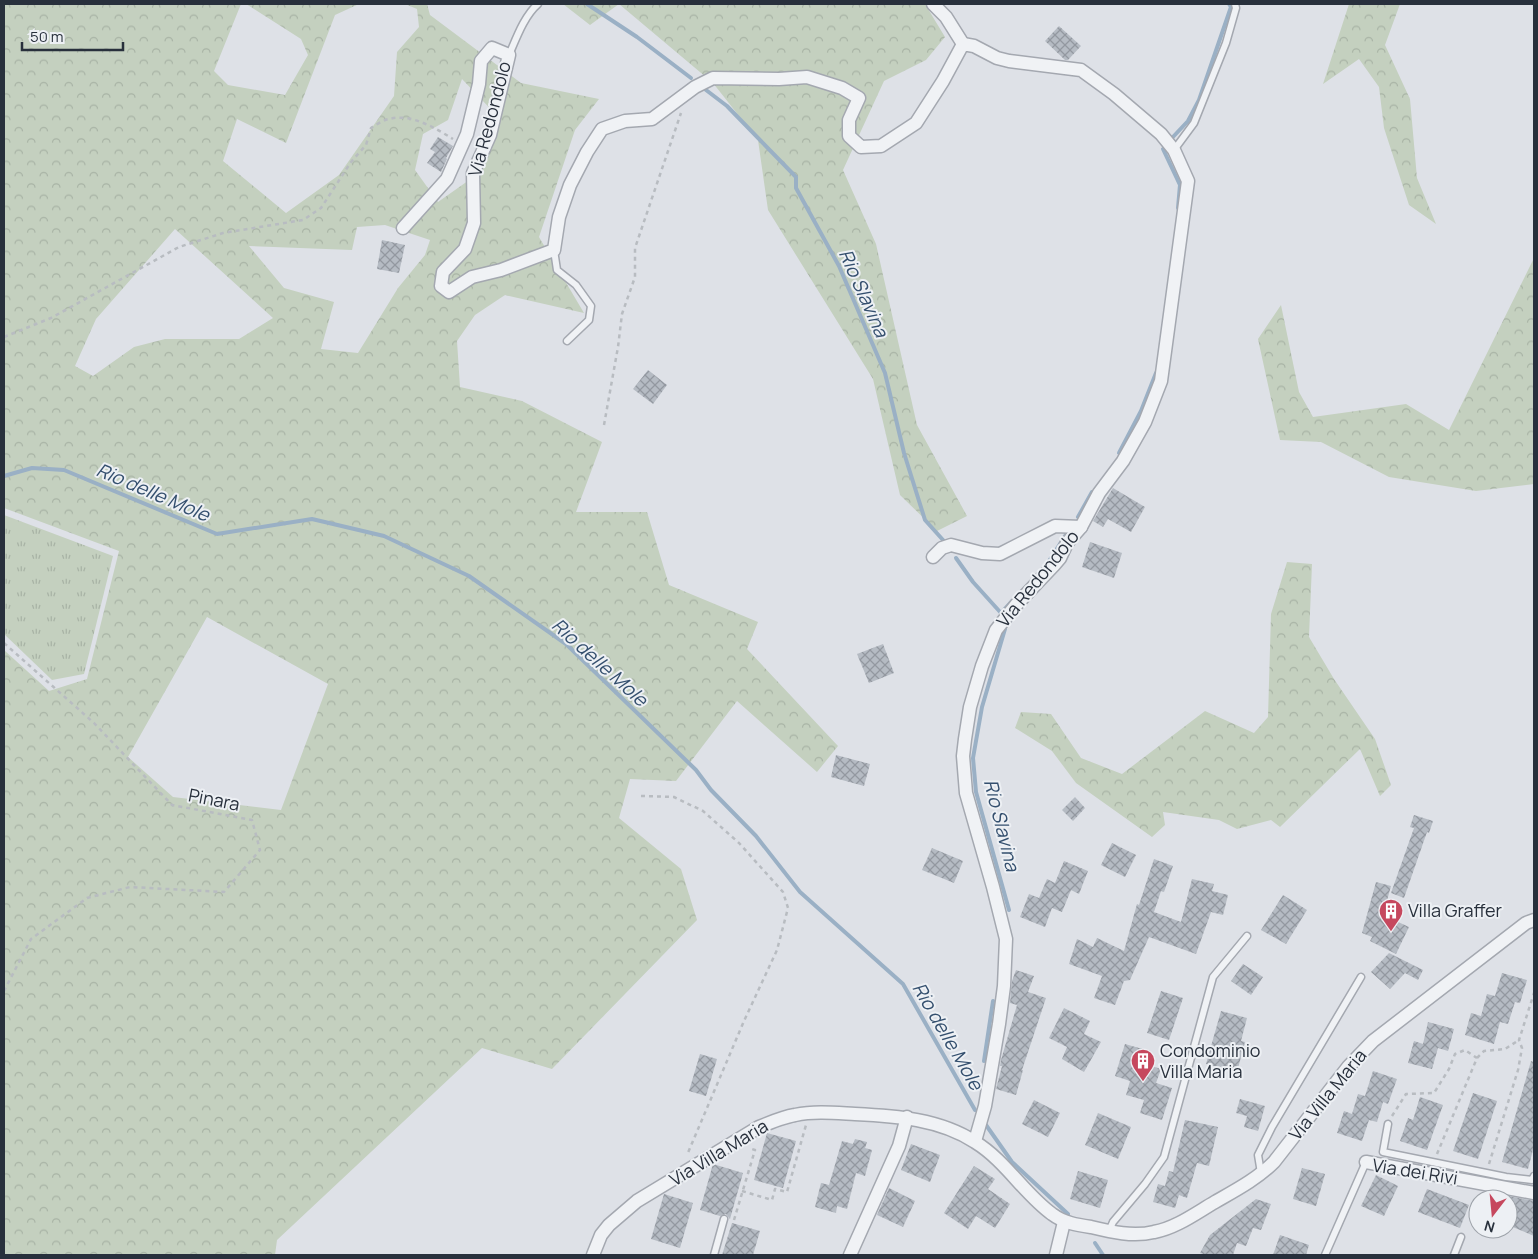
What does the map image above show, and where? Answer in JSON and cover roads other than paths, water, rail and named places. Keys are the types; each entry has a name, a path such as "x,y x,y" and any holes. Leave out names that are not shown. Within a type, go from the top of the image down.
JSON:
{"street":[{"path":"554,250 559,216 570,185 587,152 602,129 625,121 652,119 713,78 779,79 807,77 842,88 859,98 849,120 849,136 861,147 881,146 916,123 943,81 963,44 946,17 933,4"},
{"name":"Via Redondolo","path":"963,44 974,46 997,58 1009,61 1081,70 1114,94 1161,134 1174,150 1188,181 1161,381 1145,422 1123,461 1099,493 1081,527 1067,542 1060,558 1016,605 996,630 970,707 963,762 966,793 998,903 1006,939 1004,986 999,1024 985,1106 975,1141"},
{"name":"Via Redondolo","path":"403,228 447,179 467,134 479,84 481,61 492,48 509,55 490,135 473,172 474,224 465,248 443,272 441,286 448,292 472,277 501,270 554,250"},
{"path":"933,557 942,548 950,545 982,553 1000,554 1055,526 1081,527"},
{"name":"Via Villa Maria","path":"593,1255 601,1235 637,1201 678,1178 708,1157 759,1127 775,1120 819,1112 907,1117 950,1128 975,1141 999,1160 1041,1205 1064,1222 1109,1231 1139,1234 1156,1232 1186,1220 1261,1175 1274,1162 1348,1067 1373,1041 1526,923 1534,920"},
{"path":"850,1255 899,1146 907,1117"},
{"name":"Via dei Rivi","path":"1366,1162 1534,1193"},
{"path":"1056,1255 1064,1222"}],"lane":[{"path":"509,55 520,31 538,4"},
{"path":"1174,150 1194,123 1226,43 1236,8 1235,4"},
{"path":"554,250 556,270 576,285 591,306 589,320 567,341"},
{"path":"1109,1231 1164,1157 1213,977 1247,936"},
{"path":"1261,1175 1258,1155 1272,1127 1361,977"},
{"path":"1388,1124 1383,1152 1486,1173 1532,1180 1534,1176"},
{"name":"Via dei Rivi","path":"1325,1255 1366,1162"},
{"path":"714,1255 724,1219"},
{"path":"1454,1255 1461,1237"}],"waterway":[{"name":"Rio Slavina","path":"587,4 637,37 691,78"},
{"path":"1172,138 1188,121 1199,100 1231,7 1229,4"},
{"name":"Rio Slavina","path":"706,90 727,106 796,177 796,188 839,266 885,373 904,453 925,520 943,540"},
{"path":"1163,149 1180,185 1178,208"},
{"path":"1119,453 1141,411 1156,373"},
{"name":"Rio delle Mole","path":"4,476 32,468 64,470 217,534 312,519 384,536 469,576 566,644 696,770 711,790 756,836 800,892 903,984 975,1110"},
{"path":"1078,517 1092,492"},
{"path":"1049,561 1069,531"},
{"name":"Rio Slavina","path":"956,558 973,582 1001,613 1012,601"},
{"name":"Rio Slavina","path":"1005,629 982,707 973,758 976,792 1009,910"},
{"name":"Rio Slavina","path":"984,1061 993,1001"},
{"name":"Rio delle Mole","path":"986,1125 1012,1162 1068,1214"},
{"name":"Rio delle Mole","path":"1095,1243 1103,1255"}],"place":[{"name":"Villa Graffer","path":"1391,932"},
{"name":"Condominio Villa Maria","path":"1143,1082"}]}
